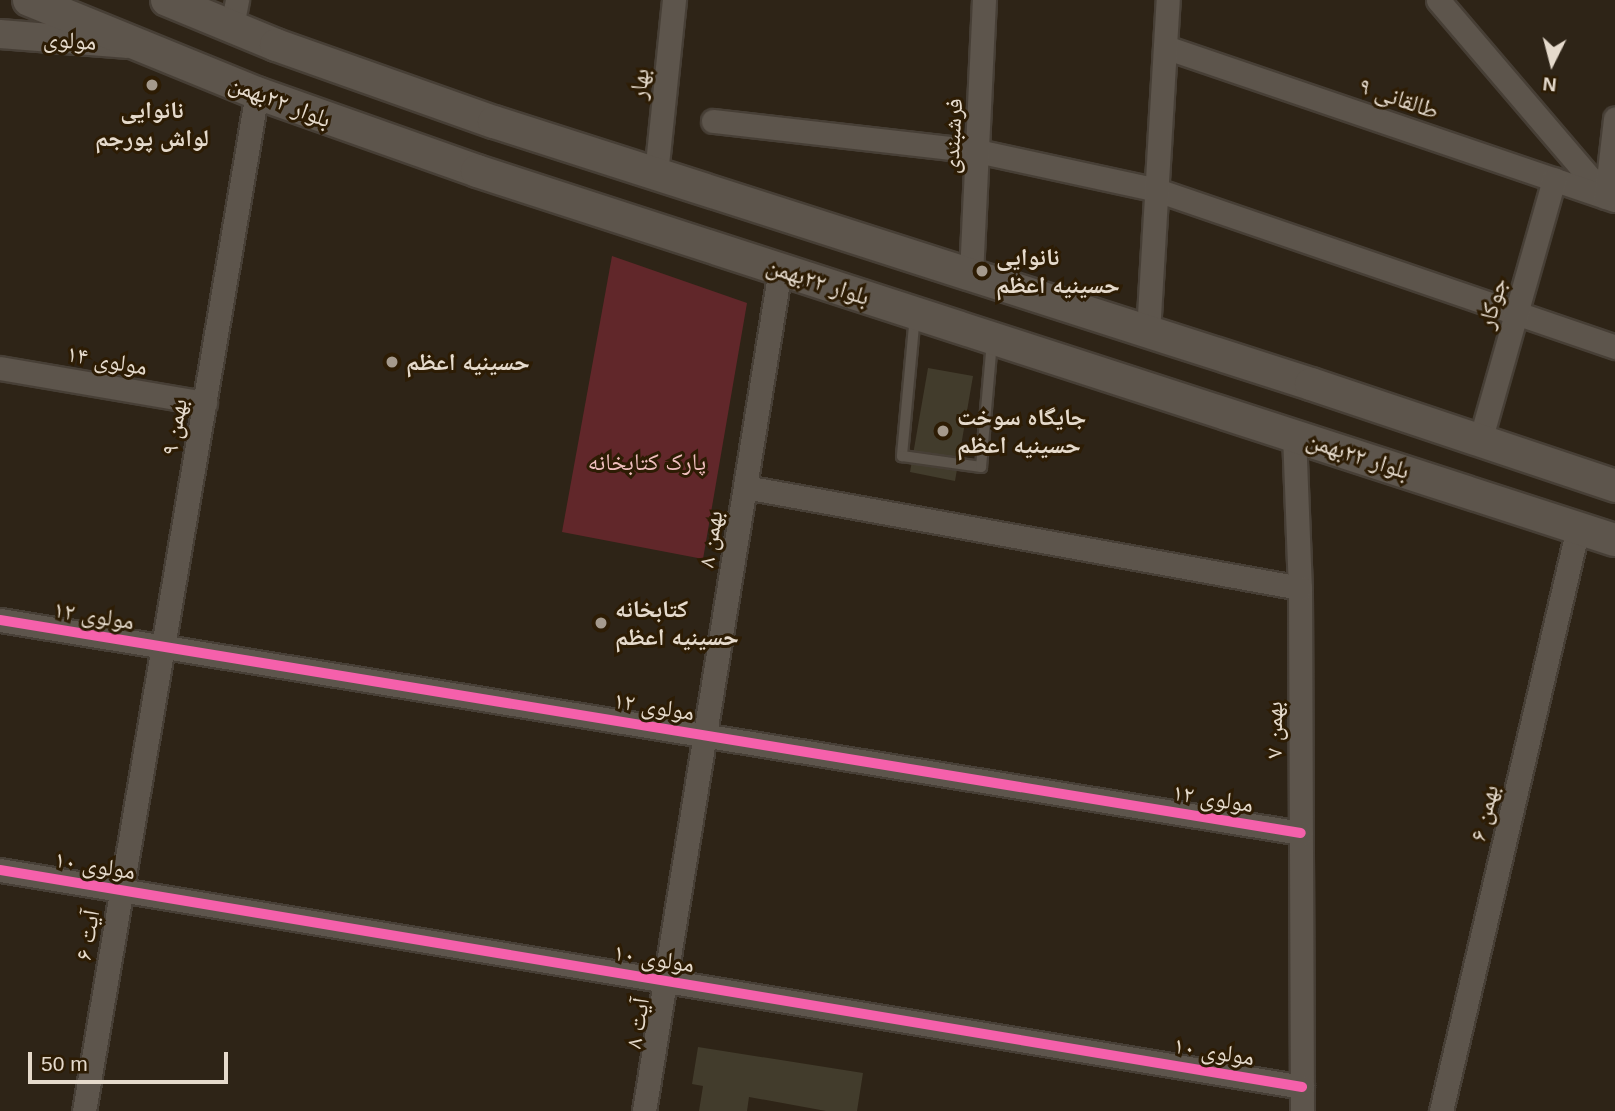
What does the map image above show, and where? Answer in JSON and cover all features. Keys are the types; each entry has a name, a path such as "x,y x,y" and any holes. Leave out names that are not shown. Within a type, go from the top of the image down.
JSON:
{"main road":[{"name":"بلوار ۲۲بهمن","path":"29,0 257,93 513,183 1615,540"},
{"name":"بلوار ۲۲بهمن","path":"167,0 234,13 335,66 520,131 1311,384 1615,486"},
{"path":"513,183 520,131"},
{"path":"1294,434 1311,384"}],"street":[{"name":"بهار","path":"656,174 674,0"},
{"name":"فرشبندی","path":"971,275 984,0"},
{"path":"1148,332 1168,0"},
{"path":"1438,0 1610,198"},
{"name":"مولوی","path":"0,34 141,46"},
{"name":"طالقانی ۹","path":"1166,47 1610,198"},
{"name":"بهمن ۹","path":"142,769 257,93"},
{"path":"1610,198 1615,119"},
{"path":"713,121 977,151 1157,190 1615,347"},
{"name":"جوکار","path":"1480,441 1554,179"},
{"name":"بهمن ۸","path":"685,858 780,269"},
{"name":"مولوی ۱۴","path":"0,368 205,403"},
{"name":"بهمن ۷","path":"1294,434 1300,588 1302,1111"},
{"path":"745,488 1300,588"},
{"name":"بهمن ۶","path":"1441,1111 1578,528"},
{"name":"مولوی ۱۲","path":"0,620 1301,833"},
{"name":"آیت ۶","path":"83,1111 142,769"},
{"name":"آیت ۸","path":"644,1111 685,858"},
{"name":"مولوی ۱۰","path":"0,870 1302,1087"}],"lane":[{"path":"915,312 902,456 981,467 992,337"}],"green space":[{"name":"پارک کتابخانه","path":"612,256 747,303 703,559 562,532"}],"building":[{"path":"928,368 973,376 955,481 910,472"},
{"path":"698,1047 863,1073 857,1111 826,1111 749,1097 747,1111 699,1111 703,1086 692,1084"}],"cycle path":[{"path":"0,620 1301,833"},
{"path":"0,870 1302,1087"}],"place":[{"name":"نانوایی لواش پورجم","path":"152,85"},
{"name":"نانوایی حسینیه اعظم","path":"982,271"},
{"name":"حسینیه اعظم","path":"392,362"},
{"name":"جایگاه سوخت حسینیه اعظم","path":"943,431"},
{"name":"کتابخانه حسینیه اعظم","path":"601,623"}]}
